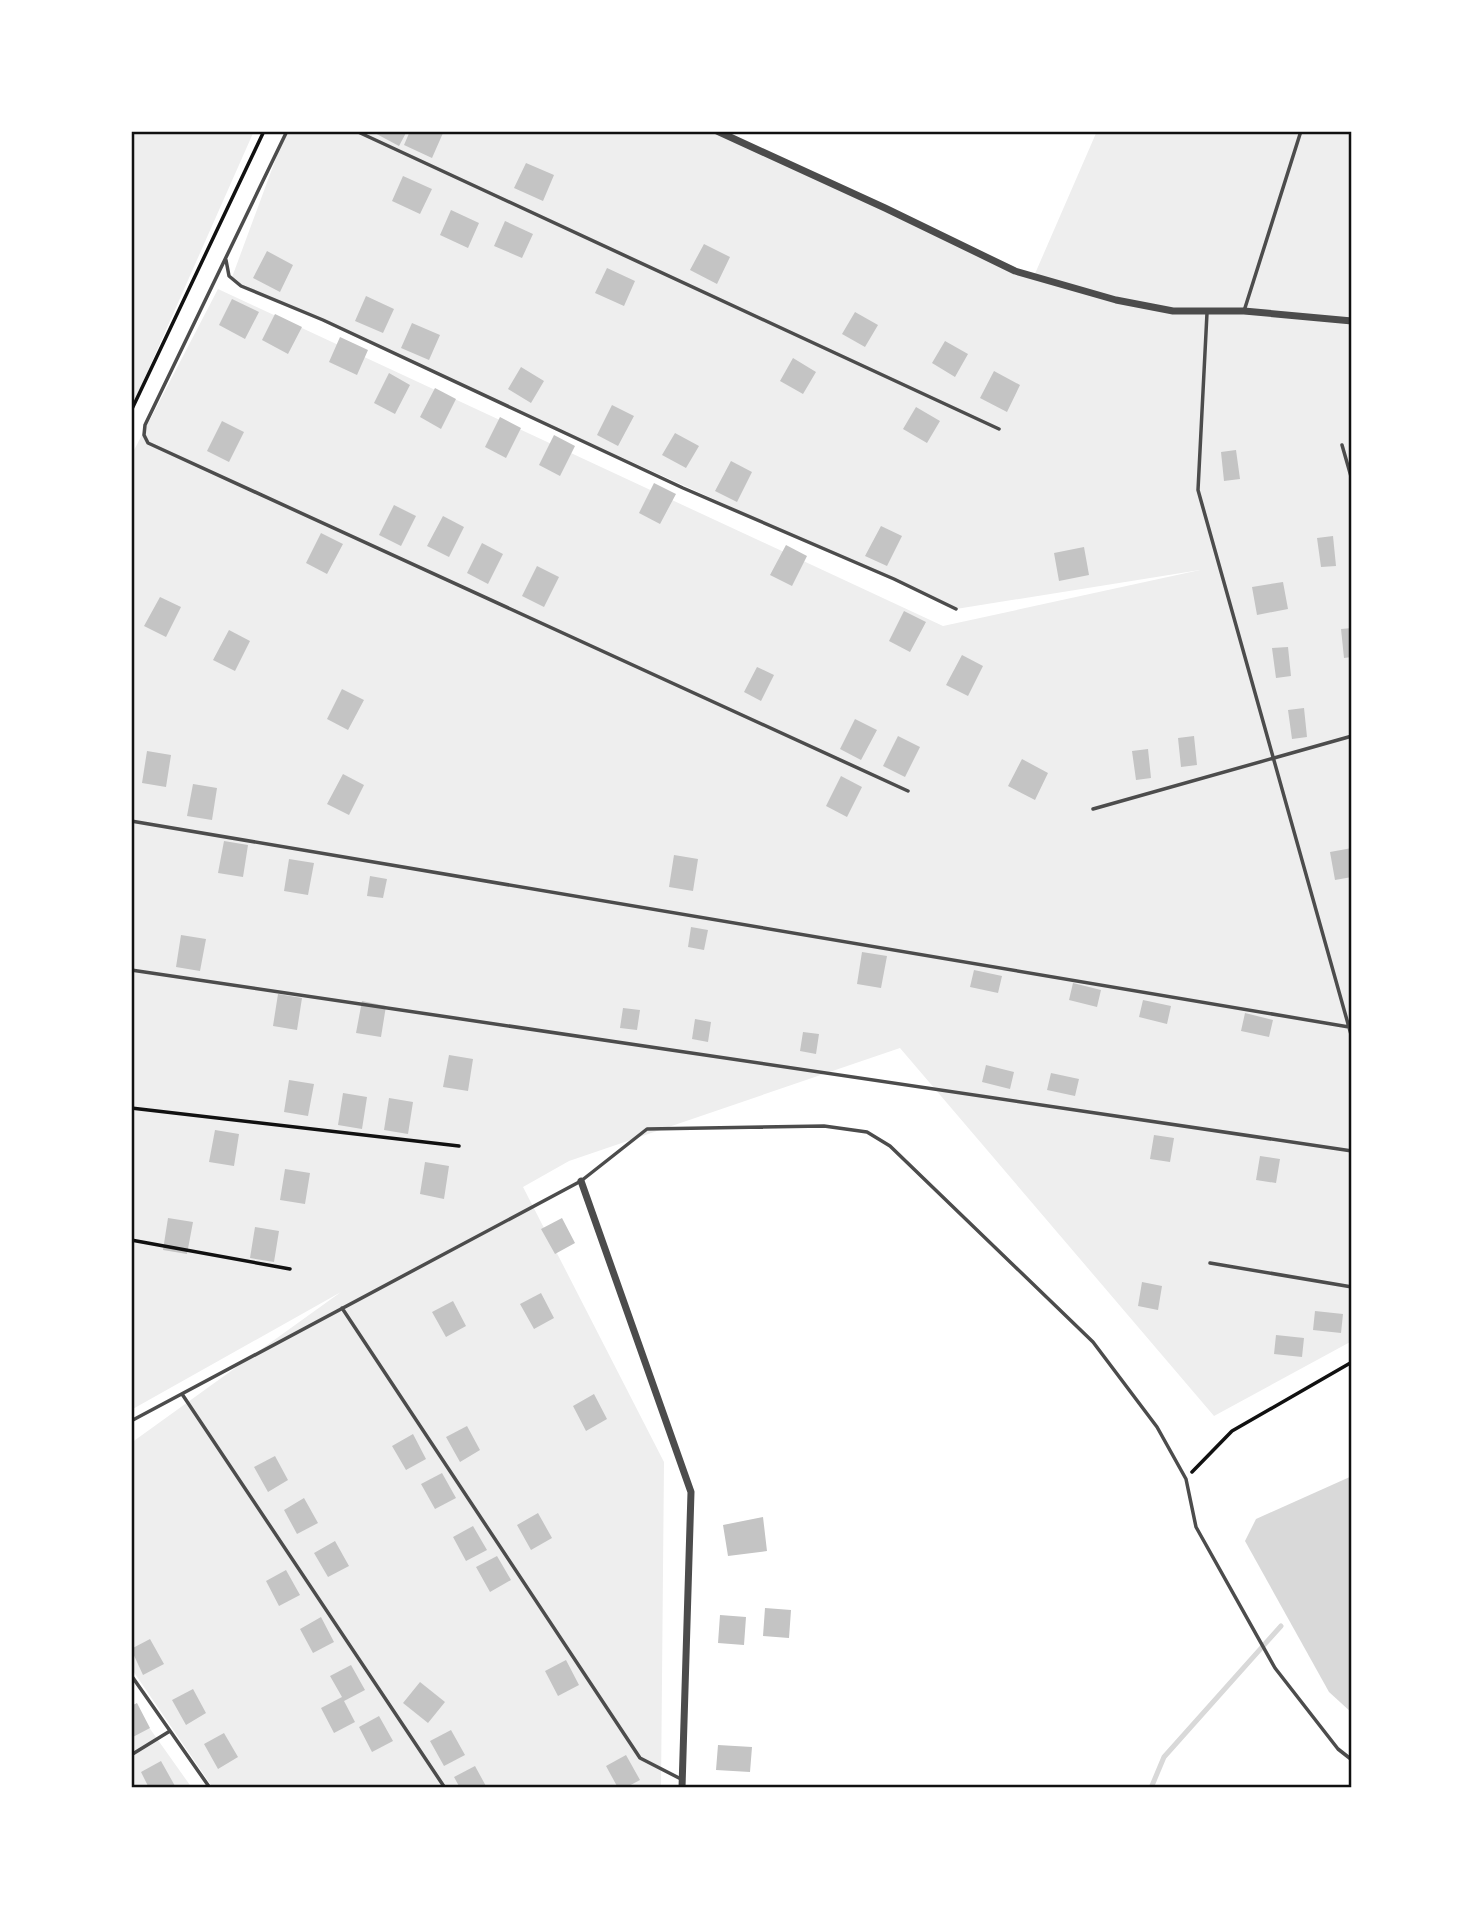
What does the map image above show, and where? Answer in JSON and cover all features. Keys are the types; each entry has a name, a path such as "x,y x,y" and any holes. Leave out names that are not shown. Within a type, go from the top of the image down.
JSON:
{"street":[{"path":"717,131 886,208 1015,271 1116,300 1173,311 1244,311 1352,321"},
{"path":"581,1181 691,1492 682,1784"}],"lane":[{"path":"286,131 145,425 144,435 149,444 908,791"},
{"path":"356,131 999,429"},
{"path":"1244,311 1301,131"},
{"path":"228,254 227,272 234,283 323,320 683,488 894,579 956,609"},
{"path":"1207,310 1198,491 1352,1038"},
{"path":"1342,445 1352,480"},
{"path":"1093,809 1352,736"},
{"path":"131,821 1349,1027"},
{"path":"131,970 1352,1151"},
{"path":"131,1421 581,1181 647,1129 824,1126 867,1132 890,1146 1093,1342 1157,1427 1186,1479 1196,1527 1275,1668 1338,1749 1352,1760"},
{"path":"1210,1263 1352,1287"},
{"path":"342,1308 640,1758 682,1784"},
{"path":"182,1394 445,1788"},
{"path":"131,1675 210,1788"},
{"path":"131,1755 170,1731"}],"path":[{"path":"131,411 264,131"},
{"path":"131,1108 459,1146"},
{"path":"131,1240 290,1269"},
{"path":"1186,1479 1233,1431 1352,1362"}],"shaded area":[{"path":"131,131 254,131 131,409"},
{"path":"286,131 720,131 1034,276 1097,131 1352,131 1352,1341 1214,1416 900,1048 569,1161 523,1187 664,1462 661,1788 213,1788 131,1668 131,1443 341,1292 131,1410 131,456 218,289 943,626 1200,570 956,609 231,280"},
{"path":"1352,1476 1352,1713 1329,1692 1245,1541 1256,1519"},
{"path":"131,1702 192,1788 131,1788"}],"building":[{"path":"371,131 407,131 399,146"},
{"path":"410,131 443,133 432,158 404,145"},
{"path":"526,163 554,175 543,201 514,188"},
{"path":"403,176 432,189 420,214 392,201"},
{"path":"451,210 479,223 468,248 440,235"},
{"path":"505,221 533,234 522,258 494,246"},
{"path":"704,244 730,257 717,284 690,270"},
{"path":"267,251 293,265 280,292 253,278"},
{"path":"607,268 635,281 624,306 595,293"},
{"path":"366,296 394,309 383,333 355,321"},
{"path":"232,299 259,312 245,339 219,325"},
{"path":"855,312 878,325 865,347 842,334"},
{"path":"275,314 302,327 288,354 262,340"},
{"path":"412,323 440,335 429,360 401,348"},
{"path":"340,337 368,350 357,375 329,362"},
{"path":"945,341 968,354 955,377 932,363"},
{"path":"793,358 816,372 803,394 780,381"},
{"path":"521,367 544,381 531,403 508,389"},
{"path":"994,371 1020,385 1007,412 980,398"},
{"path":"389,373 410,385 395,414 374,403"},
{"path":"435,388 456,399 441,429 420,417"},
{"path":"612,405 634,416 618,446 597,435"},
{"path":"916,407 940,421 927,443 903,429"},
{"path":"500,417 521,428 506,458 485,447"},
{"path":"222,421 244,432 229,462 207,451"},
{"path":"675,433 699,446 686,468 662,455"},
{"path":"554,435 575,446 560,476 539,465"},
{"path":"1236,450 1240,479 1224,481 1221,452"},
{"path":"731,461 752,472 737,502 715,491"},
{"path":"654,483 676,494 660,524 639,513"},
{"path":"394,505 416,516 401,546 379,535"},
{"path":"443,516 464,527 449,557 427,546"},
{"path":"881,526 902,536 887,566 865,556"},
{"path":"321,533 343,544 327,574 306,563"},
{"path":"1333,536 1336,566 1321,567 1317,538"},
{"path":"482,543 503,554 488,584 467,573"},
{"path":"786,545 807,556 792,586 770,575"},
{"path":"1084,547 1089,575 1059,581 1054,553"},
{"path":"537,566 559,577 544,607 522,596"},
{"path":"1283,582 1288,609 1257,615 1252,587"},
{"path":"160,597 181,607 166,637 144,626"},
{"path":"904,611 926,622 910,652 889,641"},
{"path":"1352,628 1352,657 1344,658 1341,629"},
{"path":"229,630 250,641 235,671 213,660"},
{"path":"1288,647 1291,676 1276,678 1272,648"},
{"path":"962,655 983,666 968,696 946,685"},
{"path":"757,667 774,675 761,701 744,692"},
{"path":"342,689 364,700 348,730 327,719"},
{"path":"1304,708 1307,737 1292,739 1288,710"},
{"path":"855,719 877,730 861,760 840,749"},
{"path":"898,736 920,747 905,777 883,766"},
{"path":"1194,736 1197,765 1181,767 1178,738"},
{"path":"1148,749 1151,778 1136,780 1132,751"},
{"path":"147,751 171,755 166,787 142,783"},
{"path":"1022,759 1048,773 1035,800 1008,786"},
{"path":"343,774 364,785 349,815 327,804"},
{"path":"841,776 862,787 847,817 826,806"},
{"path":"193,784 217,788 212,820 187,816"},
{"path":"224,841 248,845 243,877 218,873"},
{"path":"1352,848 1352,877 1335,880 1330,852"},
{"path":"674,855 698,859 693,891 669,887"},
{"path":"289,859 314,863 308,895 284,891"},
{"path":"370,876 387,879 383,898 367,896"},
{"path":"691,927 708,930 704,950 688,947"},
{"path":"181,935 206,939 200,971 176,967"},
{"path":"862,952 887,956 881,988 857,984"},
{"path":"974,970 1002,976 998,993 970,987"},
{"path":"1073,983 1101,990 1097,1007 1069,1000"},
{"path":"278,994 302,998 297,1030 273,1026"},
{"path":"1143,1000 1171,1006 1167,1024 1139,1017"},
{"path":"362,1001 386,1006 381,1037 356,1033"},
{"path":"623,1008 640,1010 637,1030 620,1028"},
{"path":"1245,1013 1273,1020 1269,1037 1241,1031"},
{"path":"695,1019 711,1022 708,1042 692,1039"},
{"path":"803,1032 819,1034 816,1054 800,1051"},
{"path":"449,1055 473,1059 468,1091 443,1087"},
{"path":"986,1065 1014,1072 1010,1089 982,1082"},
{"path":"1051,1073 1079,1079 1075,1096 1047,1090"},
{"path":"289,1080 314,1084 308,1116 284,1112"},
{"path":"343,1093 367,1097 362,1129 338,1125"},
{"path":"389,1098 413,1102 408,1134 384,1130"},
{"path":"215,1130 239,1134 234,1166 209,1162"},
{"path":"1154,1135 1174,1138 1170,1162 1150,1159"},
{"path":"1260,1156 1280,1159 1276,1183 1256,1180"},
{"path":"425,1162 449,1166 444,1199 420,1194"},
{"path":"285,1169 310,1173 305,1204 280,1200"},
{"path":"168,1218 193,1222 187,1254 163,1250"},
{"path":"562,1218 575,1243 555,1254 541,1229"},
{"path":"255,1227 279,1231 274,1262 250,1258"},
{"path":"1142,1282 1162,1286 1158,1310 1138,1306"},
{"path":"541,1293 554,1318 534,1329 520,1304"},
{"path":"453,1301 466,1326 446,1337 432,1312"},
{"path":"1315,1311 1343,1314 1341,1333 1313,1330"},
{"path":"1276,1335 1304,1338 1302,1357 1274,1354"},
{"path":"594,1394 607,1419 586,1431 573,1406"},
{"path":"467,1426 480,1450 460,1462 446,1437"},
{"path":"413,1434 426,1459 406,1470 392,1446"},
{"path":"275,1456 288,1480 268,1492 254,1467"},
{"path":"442,1473 456,1498 435,1509 421,1484"},
{"path":"304,1498 318,1523 297,1534 284,1510"},
{"path":"538,1513 552,1538 531,1550 517,1525"},
{"path":"763,1517 767,1551 728,1556 723,1525"},
{"path":"473,1526 487,1550 466,1561 453,1537"},
{"path":"335,1541 349,1566 328,1577 314,1553"},
{"path":"497,1556 511,1580 490,1592 476,1567"},
{"path":"286,1570 300,1595 279,1606 266,1581"},
{"path":"765,1608 791,1610 789,1638 763,1636"},
{"path":"720,1615 746,1617 744,1645 718,1643"},
{"path":"321,1617 334,1642 313,1653 300,1629"},
{"path":"150,1639 164,1664 143,1675 131,1649"},
{"path":"566,1660 579,1685 558,1696 545,1671"},
{"path":"351,1665 365,1690 344,1701 355,1722 334,1733 321,1708 342,1697 330,1676"},
{"path":"420,1682 445,1702 428,1723 403,1703"},
{"path":"193,1689 206,1713 186,1725 172,1700"},
{"path":"137,1703 150,1728 131,1738 131,1706"},
{"path":"379,1716 393,1741 372,1752 359,1727"},
{"path":"451,1730 465,1755 444,1766 430,1741"},
{"path":"224,1733 238,1757 218,1769 204,1744"},
{"path":"718,1745 752,1747 750,1772 716,1770"},
{"path":"626,1755 640,1780 625,1788 618,1788 606,1766"},
{"path":"161,1761 175,1786 149,1788 141,1772"},
{"path":"475,1766 487,1788 460,1788 454,1777"}],"waterway":[{"path":"1151,1788 1164,1757 1281,1626"}]}
